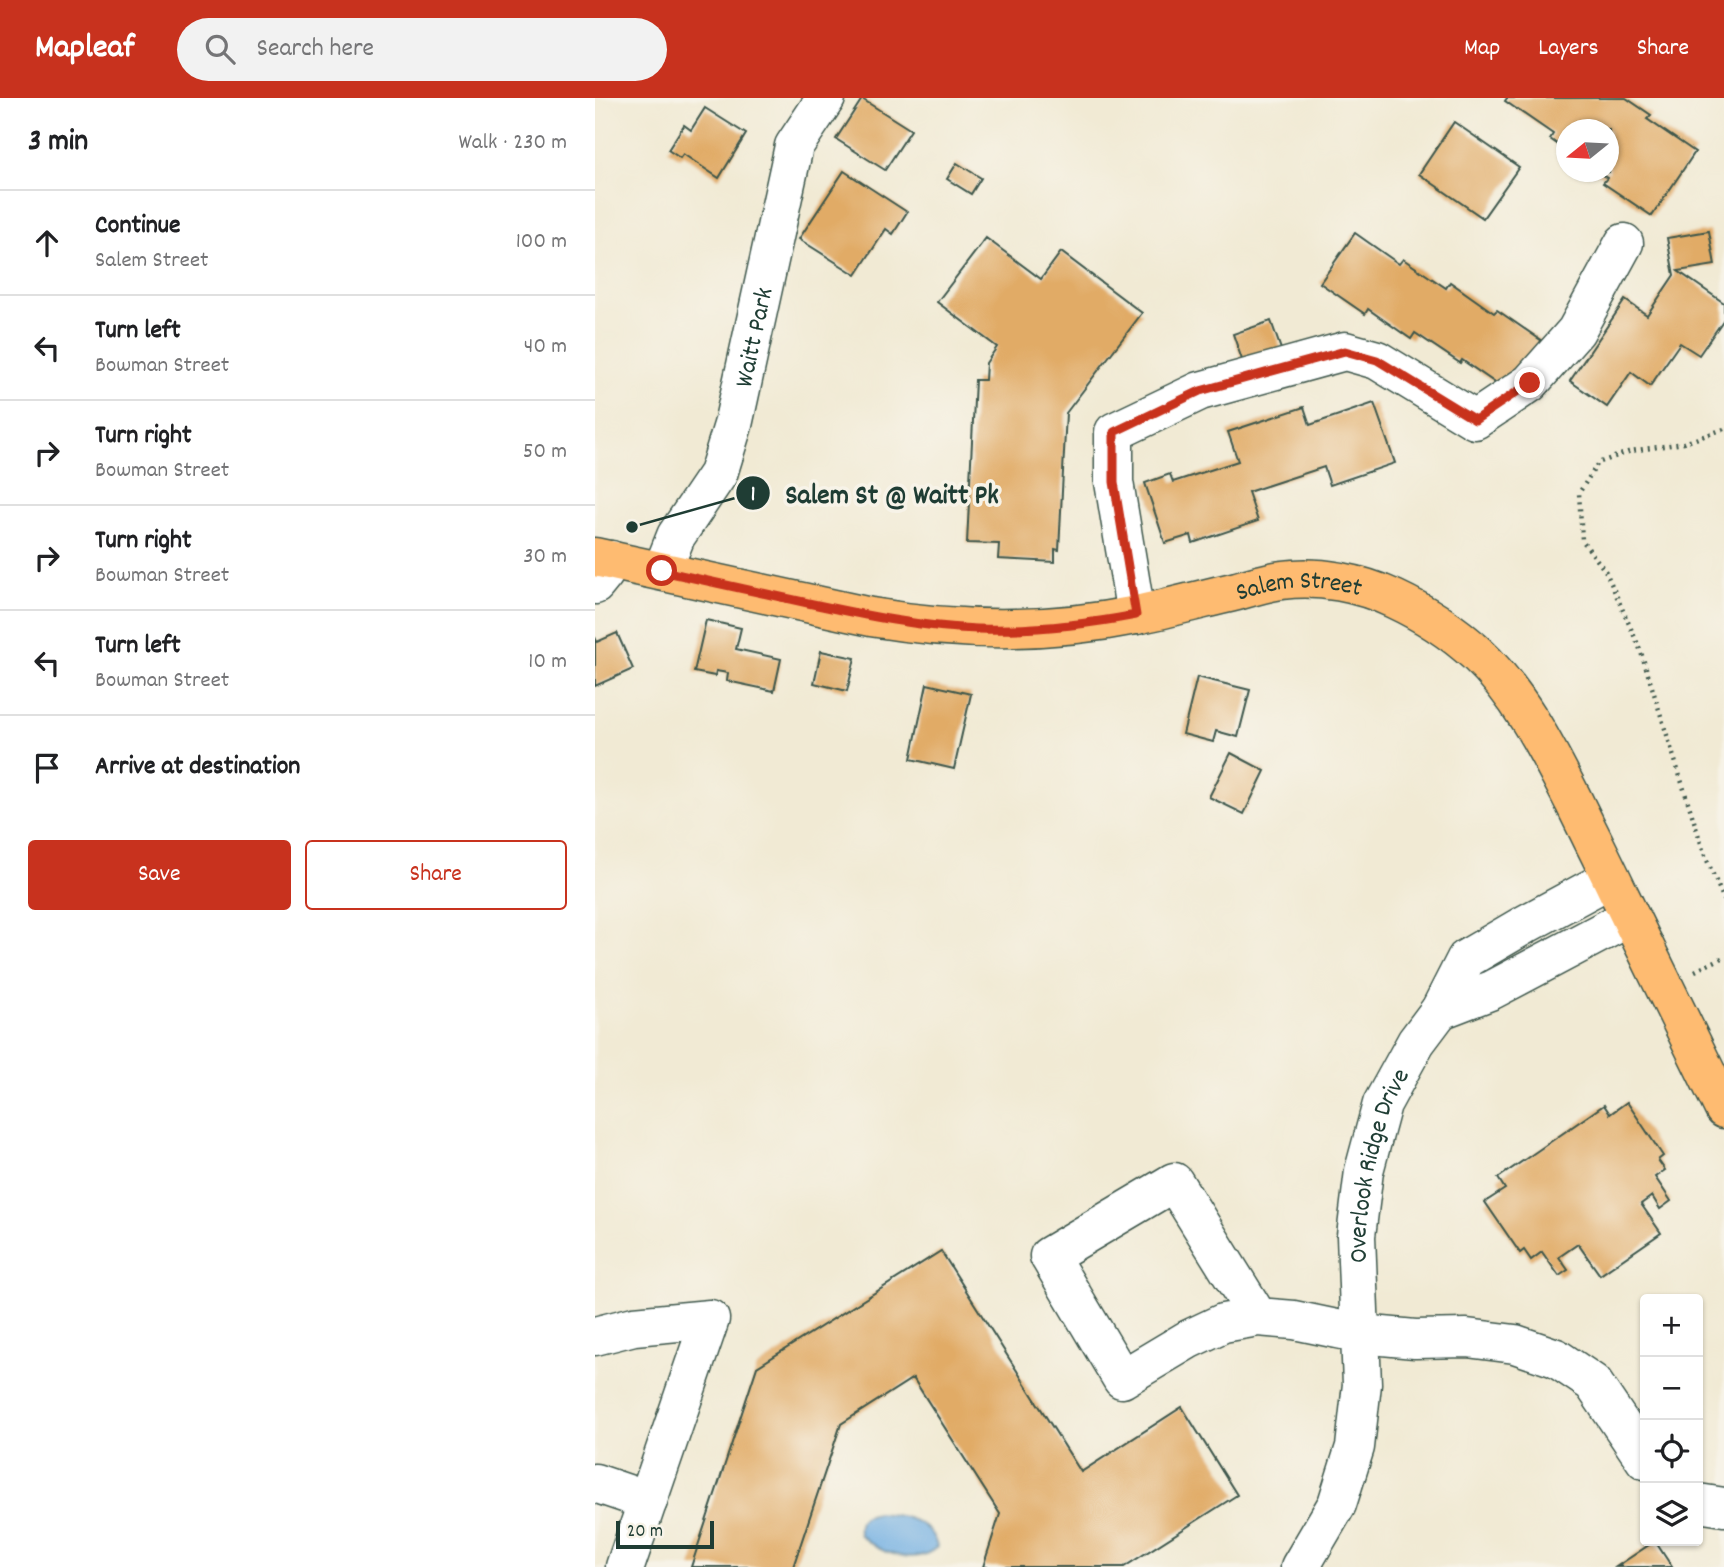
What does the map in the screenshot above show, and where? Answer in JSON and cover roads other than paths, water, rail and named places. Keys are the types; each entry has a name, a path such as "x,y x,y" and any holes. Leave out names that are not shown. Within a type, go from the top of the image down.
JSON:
{"main road":[{"name":"Salem Street","path":"600,567 662,571 871,617 946,627 1006,629 1039,629 1136,615 1282,580 1333,580 1380,592 1414,609 1456,636 1497,676 1517,702 1553,761 1724,1109"}],"street":[{"name":"Waitt Park","path":"662,571 673,541 718,474 733,425 794,146 825,98"},
{"path":"1136,615 1114,482 1114,432 1200,391 1345,351 1377,360 1475,420 1530,383 1576,331 1624,243"},
{"name":"Overlook Ridge Drive","path":"1300,1567 1337,1504 1355,1447 1362,1384 1356,1236 1364,1171 1382,1104 1416,1042 1440,1010 1466,959 1611,878"},
{"path":"1440,1010 1492,990 1630,917"},
{"path":"1258,1317 1174,1182 1049,1256 1122,1379 1189,1339 1223,1323 1258,1317 1294,1320 1361,1334 1415,1339 1467,1338 1515,1344 1556,1358 1593,1383 1640,1453"},
{"path":"595,1336 634,1326 710,1319 625,1567"},
{"path":"595,1483 648,1501"},
{"path":"1703,1504 1724,1507"}],"water":[{"path":"878,1513 897,1515 922,1525 934,1538 937,1547 928,1553 908,1557 876,1547 859,1534 859,1524 862,1518"}],"place":[{"name":"Salem St @ Waitt Pk","path":"632,527"}]}
